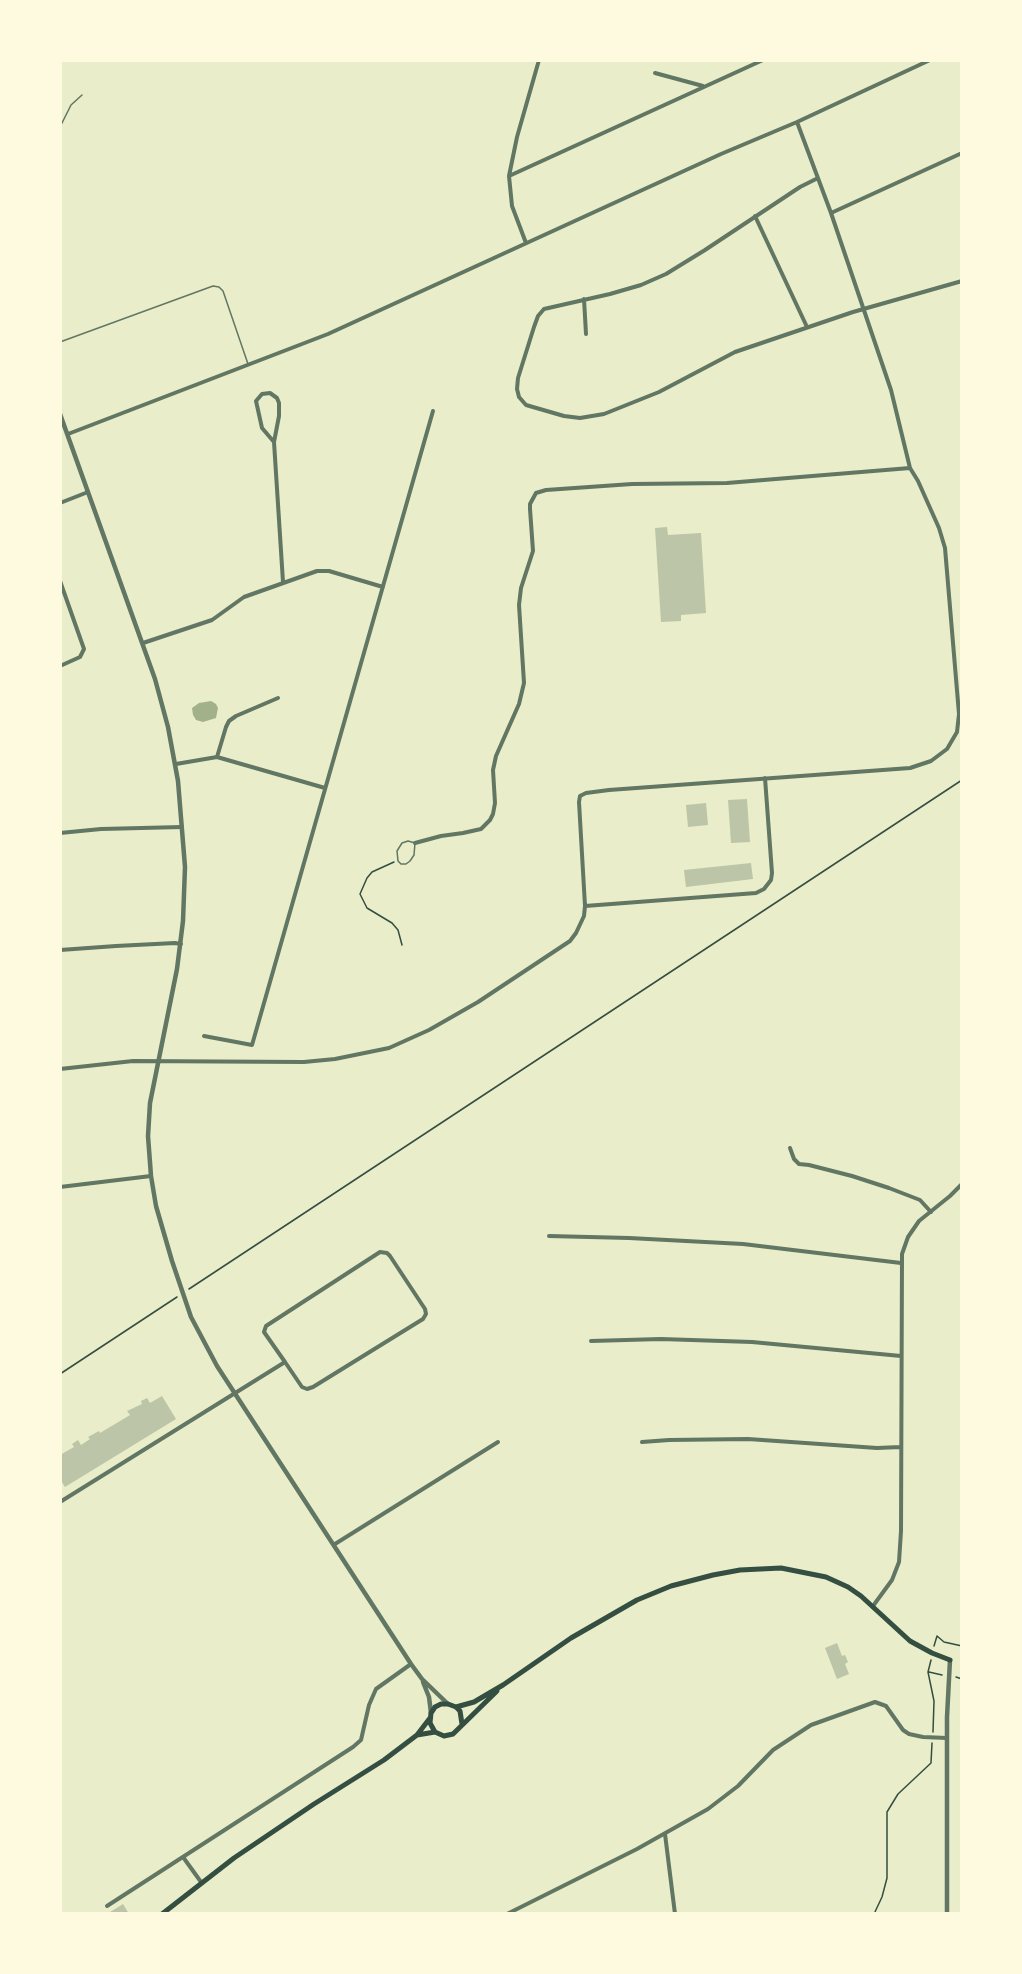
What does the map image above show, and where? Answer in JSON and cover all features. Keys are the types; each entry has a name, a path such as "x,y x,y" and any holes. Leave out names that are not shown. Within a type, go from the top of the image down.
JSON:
{"main road":[{"path":"456,1707 474,1702 503,1685 571,1638 624,1607 671,1586 713,1575 759,1568 800,1571 826,1577 848,1587 873,1606 910,1641 950,1660"},
{"path":"417,1735 435,1732 444,1736 453,1734 503,1685"},
{"path":"162,1914 201,1882 314,1804 384,1760 417,1735 435,1707 448,1704 456,1707 460,1711 462,1724"},
{"path":"431,1715 432,1728 435,1732"}],"street":[{"path":"526,243 512,206 509,176 517,137 539,60"},
{"path":"509,176 763,60"},
{"path":"68,434 338,329 710,159 798,122 930,60"},
{"path":"655,73 705,87"},
{"path":"60,1069 115,1062 304,1062 335,1059 389,1048 461,1012 570,940 580,927 585,906 580,796 609,790 904,769 931,761 947,749 957,732 959,714 945,548 939,528 910,468 891,390 798,122"},
{"path":"831,213 962,153"},
{"path":"818,178 754,216 666,274 641,285 548,307 538,316 517,383 519,398 526,405 572,418 604,414 659,392 735,352 863,309 962,281"},
{"path":"754,216 807,327"},
{"path":"584,299 586,334"},
{"path":"274,442 262,428 256,401 262,394 274,394 279,403 274,442 283,582"},
{"path":"204,1036 252,1045 433,411"},
{"path":"60,414 143,643 164,709 176,764 183,827 184,901 181,944 158,1061 148,1136 150,1176 177,1280 191,1317 217,1366 411,1664 422,1679 448,1704"},
{"path":"415,843 481,829 493,814 495,803 493,770 496,756 519,704 524,682 519,605 521,588 533,550 530,504 536,493 546,490 632,484 727,483 910,468"},
{"path":"60,503 89,492"},
{"path":"143,643 212,620 244,597 324,570 384,587"},
{"path":"60,581 84,649 80,657 60,666"},
{"path":"217,757 229,721 278,698"},
{"path":"176,764 217,757 325,788"},
{"path":"585,906 756,893 764,889 771,880 772,873 765,778"},
{"path":"60,833 101,829 183,827"},
{"path":"60,950 181,944"},
{"path":"790,1148 798,1164 809,1165 886,1187 921,1200 931,1212"},
{"path":"60,1187 150,1176"},
{"path":"873,1606 892,1580 899,1562 901,1263 903,1248 919,1221 962,1184"},
{"path":"549,1236 743,1244 901,1263"},
{"path":"380,1252 390,1256 425,1309 426,1314 423,1319 313,1388 302,1387 285,1362 264,1332 266,1326 380,1252"},
{"path":"591,1341 661,1339 752,1342 901,1356"},
{"path":"60,1502 285,1362"},
{"path":"642,1442 748,1439 877,1448 900,1447"},
{"path":"335,1544 498,1442"},
{"path":"947,1914 947,1738 950,1660"},
{"path":"107,1906 353,1747 361,1740 369,1705 376,1689 411,1664"},
{"path":"422,1679 429,1697 431,1715"},
{"path":"507,1914 665,1834 717,1803 738,1786 773,1750 811,1725 875,1702 885,1706 903,1730 909,1734 947,1738"},
{"path":"665,1834 675,1914"},
{"path":"183,1857 201,1882"}],"lane":[{"path":"60,127 71,105 82,95"},
{"path":"60,342 213,286 223,291 249,365"},
{"path":"60,437 68,434"},
{"path":"408,841 415,843 414,855 410,861 406,864 398,861 398,851 402,843 408,841"}],"path":[{"path":"60,1374 962,780"},
{"path":"398,861 372,872 360,894 367,908 392,923 398,930 402,945"},
{"path":"937,1636 944,1641 962,1646"},
{"path":"874,1914 887,1878 887,1812 898,1794 931,1763 934,1701 928,1672"}],"shaded area":[{"path":"211,701 218,708 216,718 203,722 196,720 192,708 199,703"}],"building":[{"path":"667,527 668,535 701,533 706,613 681,615 681,621 661,622 655,528"},
{"path":"747,799 750,842 731,843 728,800"},
{"path":"706,803 708,825 688,827 686,805"},
{"path":"751,863 753,879 686,887 684,870"},
{"path":"162,1396 176,1419 65,1487 60,1479 60,1455 74,1447 72,1444 78,1440 81,1445 90,1439 88,1437 99,1431 100,1433 130,1415 127,1411 142,1404 141,1401 147,1398 150,1403"},
{"path":"837,1643 842,1656 845,1655 848,1662 845,1664 849,1674 837,1679 825,1648"},
{"path":"123,1904 129,1914 107,1914"}]}
